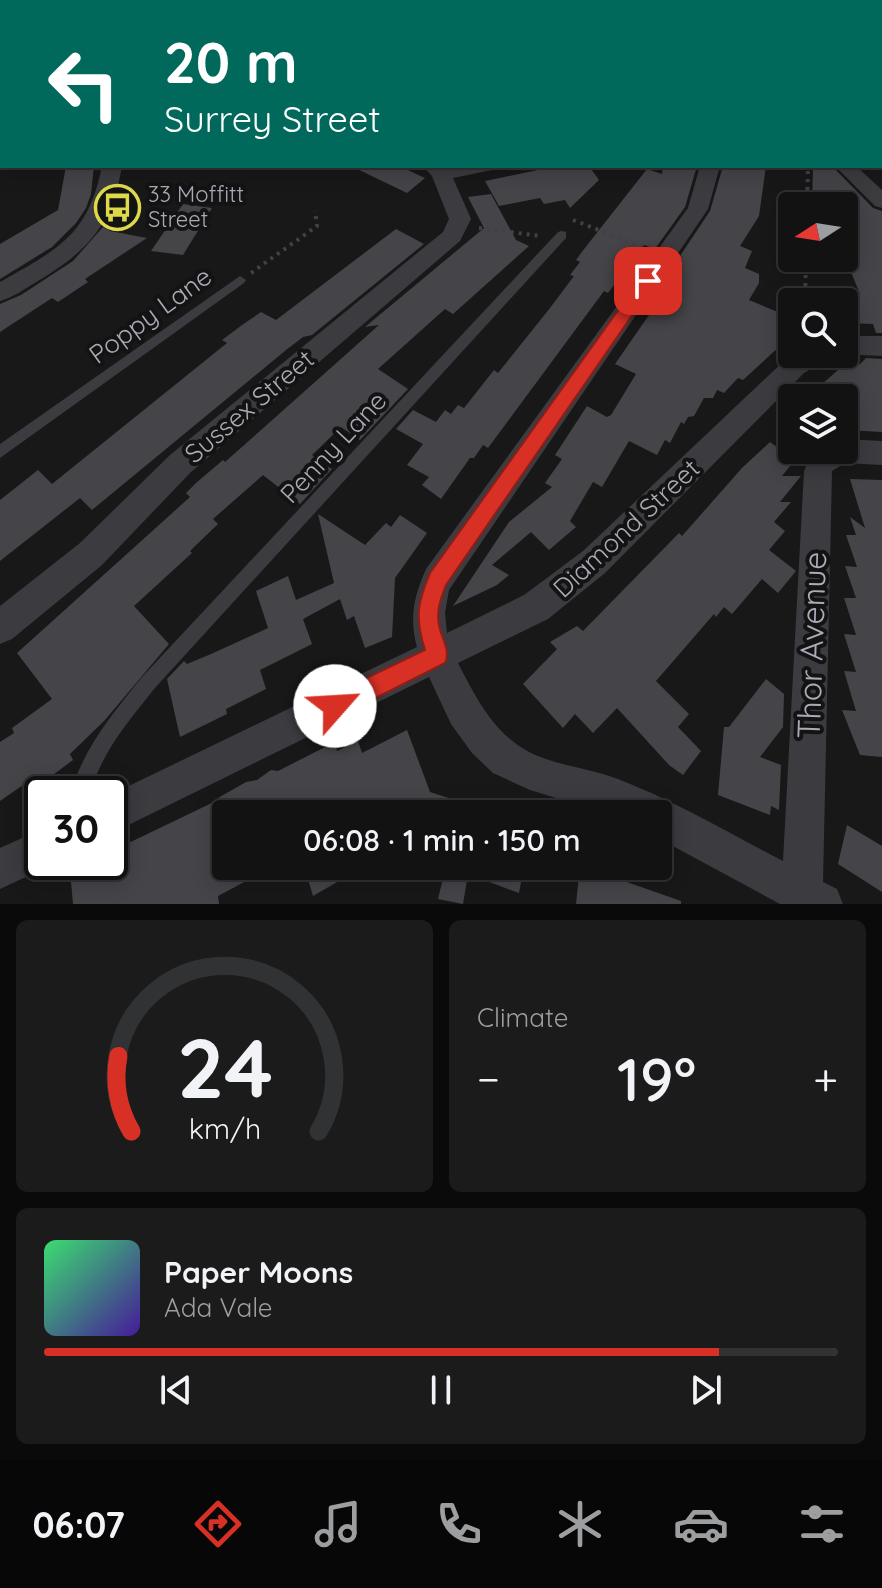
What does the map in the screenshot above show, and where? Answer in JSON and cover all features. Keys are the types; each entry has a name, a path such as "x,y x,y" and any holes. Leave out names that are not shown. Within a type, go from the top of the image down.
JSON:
{"street":[{"path":"0,293 67,250 91,228 106,204 112,168"},
{"path":"459,225 458,211 437,170 461,168"},
{"path":"622,800 521,770 502,759 470,725 437,656 427,609 437,580 701,204 710,168"},
{"path":"847,168 882,201"},
{"name":"Sussex Street","path":"0,627 67,576 180,464 452,236 459,225"},
{"path":"858,346 882,346"},
{"name":"Diamond Street","path":"128,806 536,607 568,585 793,368"},
{"name":"Thor Avenue","path":"812,898 818,471 822,461 842,451 882,453"},
{"path":"672,824 812,898"},
{"path":"0,869 24,858"}],"lane":[{"name":"Penny Lane","path":"84,776 96,751 148,683 562,235"},
{"name":"Poppy Lane","path":"0,452 240,280"}],"path":[{"path":"807,192 808,168"},
{"name":"Poppy Lane","path":"240,280 317,226 315,211"},
{"path":"459,225 548,237 562,235 570,219 665,256"}],"building":[{"path":"66,168 94,168 91,194 76,223 52,247 0,279 0,244 58,210"},
{"path":"355,168 403,168 425,178 407,193"},
{"path":"547,168 590,168 599,180 570,208 565,200 544,204 540,198 499,206 485,181"},
{"path":"663,168 696,168 685,207 655,249 644,245 608,293 604,291 488,448 483,445 474,458 470,458 441,499 422,485 429,477 407,465 423,444 396,429 413,410 436,422 445,410 451,414 458,405 464,408 494,370 498,373 550,308 574,276 570,275 580,262 576,260 647,169 662,174"},
{"path":"722,168 766,168 759,216 740,246 752,251 745,268 759,274 759,283 749,300 778,312 778,348 743,380 738,378 724,393 717,390 713,398 704,398 694,416 688,417 684,424 681,422 670,443 665,440 657,455 629,441 602,487 593,482 570,521 576,527 549,550 531,532 492,565 509,575 497,585 453,606 509,522 552,487 545,483 562,459 555,455 587,406 607,417 611,415 636,374 615,364 682,260 678,259 710,211"},
{"path":"813,168 834,168 857,192 812,192"},
{"path":"858,193 873,208 882,211 882,333 876,333 873,324 858,323 858,288 851,272 858,272"},
{"path":"491,194 516,240 529,246 453,314 445,309 378,369 408,389 360,440 341,427 312,455 332,469 300,504 263,475 213,519 218,524 190,551 192,553 134,606 169,644 105,720 70,754 73,760 52,776 24,776 24,784 0,801 0,742 14,733 12,728 52,699 17,653 190,497 186,493 196,483 223,460 225,462 379,325 365,327 484,228 468,197"},
{"path":"183,204 212,208 183,255 151,251"},
{"path":"103,227 147,238 85,279 88,282 58,302 52,298 0,332 0,304 21,295 73,261"},
{"path":"396,229 424,244 312,335 303,337 286,350 92,510 80,498 0,561 0,500 38,470 52,484 227,343 222,340 242,325 261,312 276,320"},
{"path":"866,358 882,359 882,432 858,431 858,384 822,384 838,370 858,368"},
{"path":"770,442 778,448 778,464 792,464 782,476 801,476 780,502 791,502 774,522 785,531 769,550 796,571 778,593 762,579 732,614 724,607 716,617 714,614 656,681 689,714 678,727 701,751 683,775 669,765 617,708 593,733 575,714 563,728 523,684 557,649 550,642 577,626 583,631 679,533 682,536 742,468"},
{"path":"850,479 882,480 882,757 860,755 842,710 856,711 844,671 856,672 844,634 856,635 844,598 856,598 845,566 857,567 846,535 856,535 850,517 865,528"},
{"path":"318,514 365,545 386,523 391,527 400,515 427,533 395,578 392,637 365,648 354,616 347,620 340,599 303,619 312,644 260,670 266,689 226,709 227,714 180,737 167,679 184,661 187,664 268,628 256,591 288,576 296,600 334,583"},
{"path":"766,679 784,694 783,727 760,757 781,765 779,810 771,806 770,815 718,795 724,727 729,727"},
{"path":"407,730 430,792 455,800 218,800 246,782 257,780 271,770 278,771 335,742 337,751 358,741 362,753"},
{"path":"212,803 212,880 248,880 218,896 219,904 73,904 71,882 75,880 128,880 128,843"},
{"path":"847,825 882,846 882,892 838,864"},
{"path":"308,880 341,880 313,896"},
{"path":"443,880 467,880 463,904 438,899"},
{"path":"484,880 521,880 519,893"},
{"path":"579,880 624,880 681,901 681,904 576,904"}],"place":[{"name":"33 Moffitt Street","path":"117,207"}],"route":[{"path":"335,706 437,656 427,609 437,580 648,281"}]}
